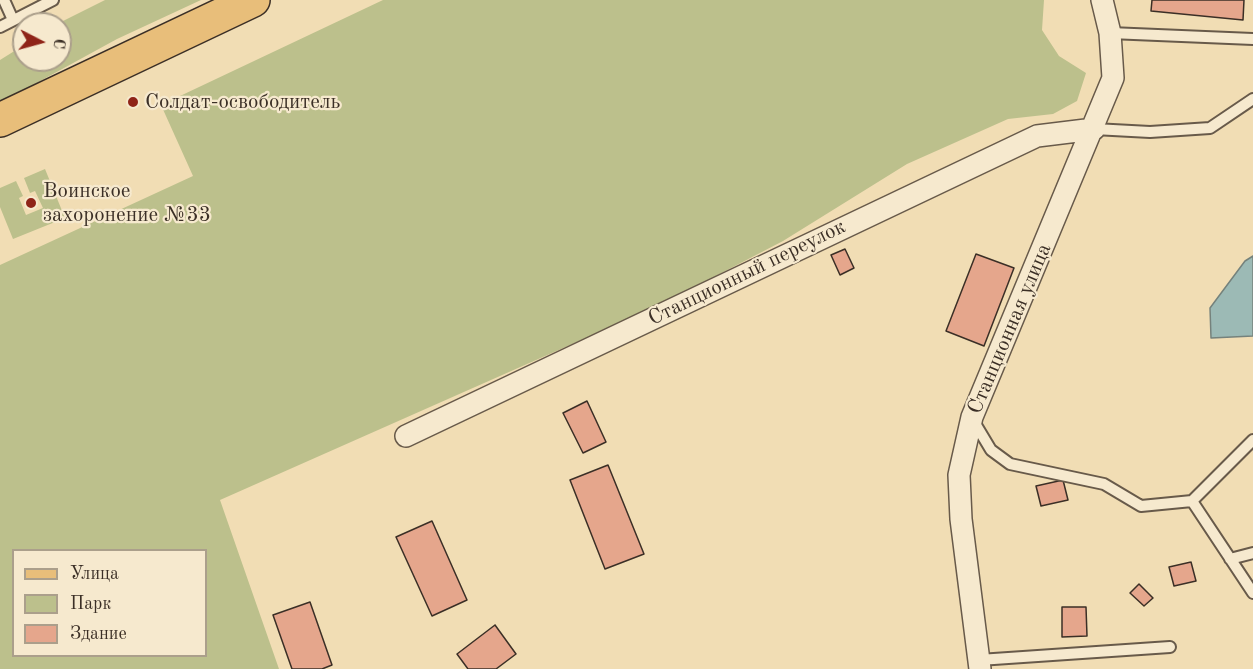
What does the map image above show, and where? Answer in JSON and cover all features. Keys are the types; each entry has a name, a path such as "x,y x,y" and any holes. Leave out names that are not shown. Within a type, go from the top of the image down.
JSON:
{"main road":[{"path":"0,120 253,0"}],"street":[{"name":"Станционная улица","path":"979,665 961,519 959,475 972,417 1094,129 1113,78 1110,33 1102,0"},
{"name":"Станционный переулок","path":"406,436 1037,136 1094,129"}],"lane":[{"path":"4,0 12,18"},
{"path":"29,12 53,0"},
{"path":"1110,33 1253,39"},
{"path":"1094,129 1150,132 1210,128 1253,99"},
{"path":"972,417 991,450 1010,464 1104,484 1141,506 1192,501 1253,441"},
{"path":"1192,501 1253,593"},
{"path":"1230,559 1253,553"},
{"path":"979,665 1170,647"}],"green space":[{"path":"105,0 201,0 117,39 72,64 72,16"},
{"path":"383,0 1044,0 1042,30 1059,56 1086,73 1077,101 1053,114 1008,119 907,164 783,241 658,306 220,500 279,669 0,669 0,265 193,176 161,105"},
{"path":"12,52 12,72 57,72 0,103 0,60"},
{"path":"45,169 65,218 13,239 0,207 0,188 16,181 23,196 19,198 26,215 43,208 35,191 30,193 24,178"}],"water":[{"path":"1253,256 1253,336 1211,338 1210,308 1245,261"}],"building":[{"path":"1152,0 1244,0 1243,20 1151,11"},
{"path":"845,249 854,268 840,275 831,255"},
{"path":"976,254 1014,268 984,346 946,331"},
{"path":"587,401 606,442 583,453 563,413"},
{"path":"608,465 644,554 605,569 570,480"},
{"path":"1063,480 1068,500 1041,506 1036,486"},
{"path":"432,521 467,600 432,616 396,537"},
{"path":"1191,562 1196,581 1174,586 1169,567"},
{"path":"1139,584 1153,598 1144,606 1130,593"},
{"path":"310,602 332,665 322,669 292,669 273,615"},
{"path":"1062,607 1086,607 1087,636 1062,637"},
{"path":"495,625 516,654 496,669 468,669 457,654"}],"place":[{"name":"Солдат-освободитель","path":"133,102"},
{"name":"Воинское захоронение №33","path":"31,203"}]}
